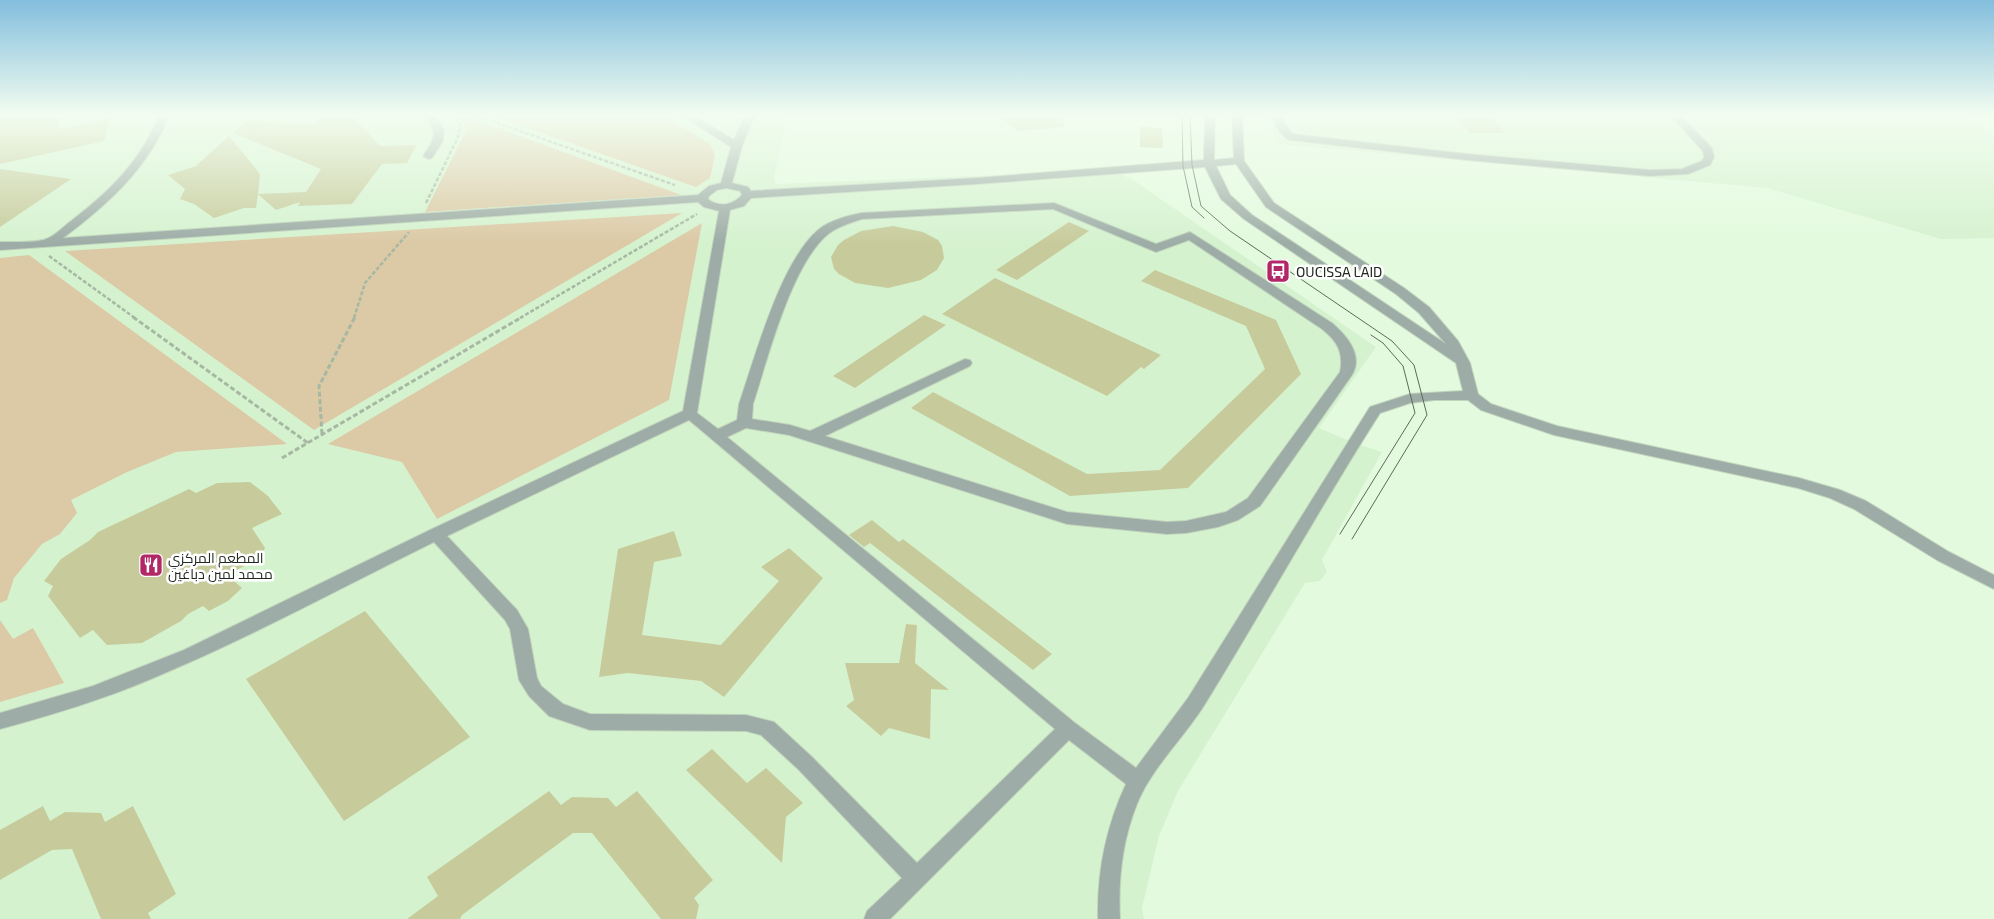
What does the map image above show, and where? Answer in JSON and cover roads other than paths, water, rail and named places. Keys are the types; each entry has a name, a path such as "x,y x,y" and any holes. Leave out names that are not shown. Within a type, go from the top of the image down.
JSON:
{"street":[{"path":"49,243 89,211 127,175 140,158"},
{"path":"707,199 726,185 734,158"},
{"path":"1212,158 1212,168 1225,196 1248,217 1416,328 1463,362"},
{"path":"1239,158 1246,173 1270,205 1400,291 1424,310 1451,341 1463,362 1471,396 1486,408 1554,430 1799,482 1835,494 1860,505 1942,556 1994,583"},
{"path":"1476,158 1650,173 1684,172 1706,163 1709,158"},
{"path":"1212,168 1239,161"},
{"path":"748,195 1217,168 1224,166 1236,167 1246,173"},
{"path":"726,185 744,188 748,195"},
{"path":"0,246 707,199 724,208 743,202 748,195"},
{"path":"716,436 744,423 790,430 1067,518 1167,528 1204,524 1232,516 1254,502 1347,372 1349,355 1341,339 1327,326 1190,236 1156,248 1054,206 958,209 871,215 841,222 824,231 797,266 780,304 746,404 744,423"},
{"path":"690,414 724,208"},
{"path":"811,437 965,364"},
{"path":"1108,919 1109,875 1113,849 1122,817 1138,781 1194,706 1375,410 1391,402 1412,397 1471,396"},
{"path":"690,414 1068,729 1138,781"},
{"path":"0,721 76,699 184,658 436,534 690,414"},
{"path":"436,534 511,614 519,629 528,680 535,691 556,710 590,722 746,723 767,728 805,763 917,878"},
{"path":"875,919 1068,729"}],"tram line":[{"path":"1183,158 1192,207 1204,218"},
{"path":"1192,158 1201,206 1230,231 1392,341 1414,365 1427,415 1352,539"},
{"path":"1340,534 1415,413 1403,366 1383,343 1371,335"}],"place":[{"name":"OUCISSA LAID","path":"1278,271"},
{"name":"المطعم المركزي محمد لمين دباغين","path":"151,565"}]}
